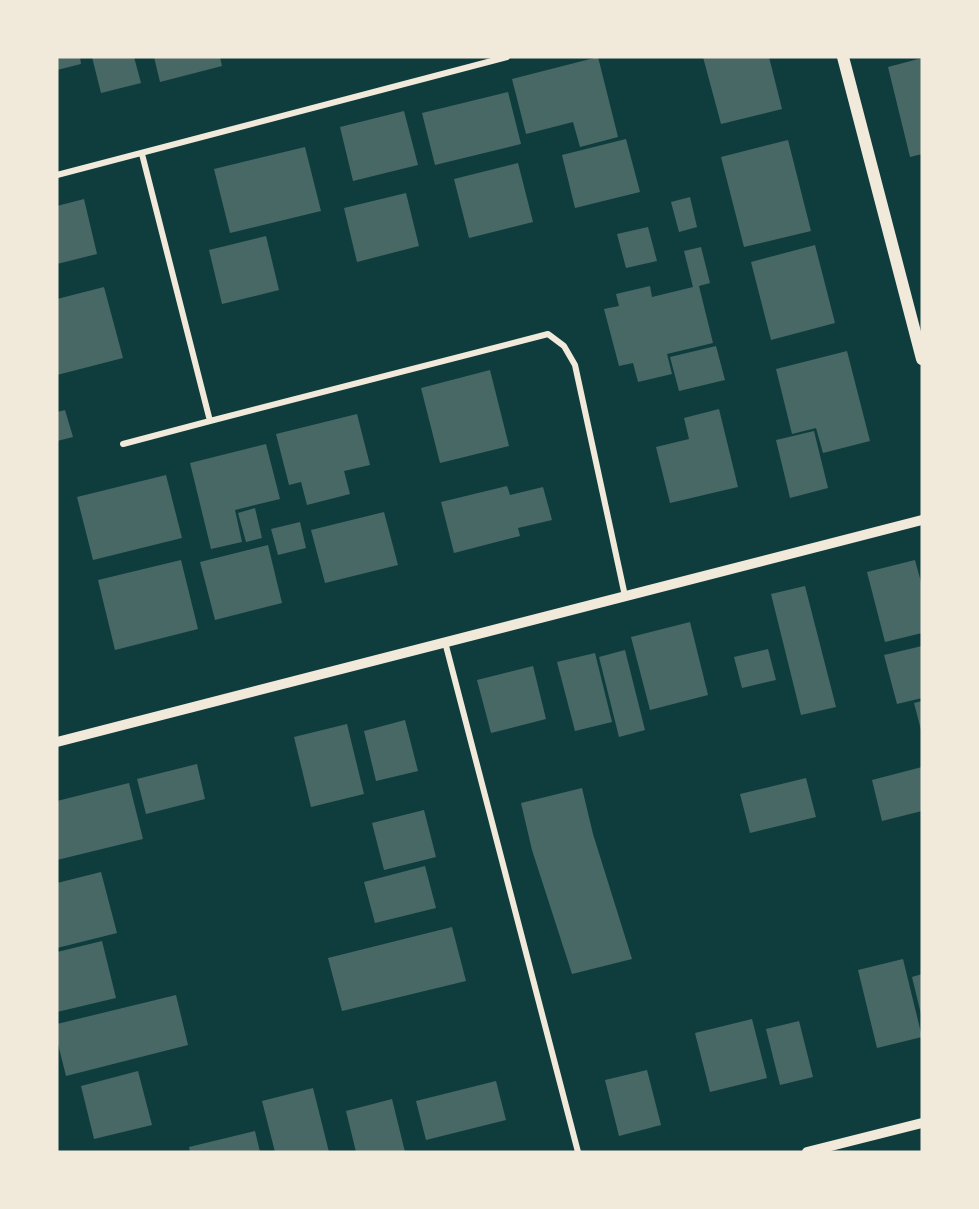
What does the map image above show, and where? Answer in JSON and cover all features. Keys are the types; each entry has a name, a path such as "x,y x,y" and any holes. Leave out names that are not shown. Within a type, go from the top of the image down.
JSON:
{"main road":[{"path":"843,57 922,359"}],"street":[{"path":"57,175 507,57"},
{"path":"142,154 210,420"},
{"path":"123,444 548,334 564,346 575,365 625,597"},
{"path":"57,741 922,520"},
{"path":"445,642 578,1152"},
{"path":"807,1152 922,1123"}],"building":[{"path":"57,57 80,57 81,64 57,70"},
{"path":"92,57 134,57 141,83 101,93"},
{"path":"154,57 220,57 222,66 160,82"},
{"path":"598,57 618,137 580,147 573,122 526,134 512,79"},
{"path":"703,57 769,57 782,109 721,124"},
{"path":"922,58 922,154 910,157 888,67"},
{"path":"508,92 521,144 435,165 422,113"},
{"path":"404,111 418,165 353,181 340,127"},
{"path":"626,139 640,192 575,208 562,155"},
{"path":"788,140 811,231 744,247 721,157"},
{"path":"305,147 321,211 230,233 214,169"},
{"path":"518,163 533,222 469,238 454,179"},
{"path":"406,193 419,246 357,262 344,208"},
{"path":"690,197 697,227 679,232 671,202"},
{"path":"84,199 97,254 57,264 57,206"},
{"path":"648,227 657,261 626,268 617,234"},
{"path":"266,236 279,290 222,304 209,250"},
{"path":"815,245 835,323 771,340 751,262"},
{"path":"701,247 710,283 699,286 713,343 667,354 672,374 638,382 633,363 619,366 604,309 619,306 616,294 650,286 652,297 693,287 684,251"},
{"path":"104,287 123,358 57,375 57,299"},
{"path":"716,346 725,380 679,391 670,357"},
{"path":"847,351 870,441 823,453 816,428 792,434 776,369"},
{"path":"490,370 509,446 440,463 421,388"},
{"path":"719,409 738,487 670,503 656,447 689,439 684,418"},
{"path":"65,410 73,437 57,441 57,412"},
{"path":"357,414 370,465 344,471 350,494 307,505 301,482 289,485 276,434"},
{"path":"814,431 828,488 790,498 776,440"},
{"path":"266,444 280,499 235,510 242,542 211,549 190,463"},
{"path":"166,475 182,538 93,560 77,497"},
{"path":"507,486 510,495 543,487 552,520 518,528 520,536 454,553 441,502"},
{"path":"255,508 262,538 246,542 238,513"},
{"path":"384,512 398,565 325,583 311,530"},
{"path":"300,522 306,548 278,555 271,529"},
{"path":"268,545 282,603 215,620 200,562"},
{"path":"181,560 198,629 115,650 98,580"},
{"path":"915,560 922,586 922,633 885,642 867,572"},
{"path":"805,586 836,707 801,715 771,594"},
{"path":"690,622 708,695 650,710 631,637"},
{"path":"922,646 922,698 897,704 884,655"},
{"path":"768,649 776,680 742,688 734,657"},
{"path":"625,650 645,730 619,737 599,657"},
{"path":"595,653 612,722 575,731 557,662"},
{"path":"533,666 546,719 491,733 477,680"},
{"path":"922,701 922,730 921,730 914,703"},
{"path":"405,720 418,771 376,781 364,731"},
{"path":"347,724 364,794 311,807 294,737"},
{"path":"197,764 205,799 146,814 137,779"},
{"path":"922,767 922,811 882,821 872,780"},
{"path":"806,778 816,817 750,833 740,794"},
{"path":"129,783 143,839 57,860 57,801"},
{"path":"582,788 593,834 632,959 572,974 532,850 521,803"},
{"path":"424,810 436,857 384,870 372,823"},
{"path":"425,866 436,908 375,923 364,882"},
{"path":"101,872 117,933 57,948 57,883"},
{"path":"452,927 466,981 342,1011 328,958"},
{"path":"102,941 116,998 57,1012 57,952"},
{"path":"903,959 922,1037 877,1048 858,970"},
{"path":"922,974 922,1014 921,1014 912,977"},
{"path":"176,995 188,1045 66,1076 57,1040 57,1024"},
{"path":"752,1019 767,1078 710,1092 695,1033"},
{"path":"799,1021 813,1077 780,1085 766,1029"},
{"path":"647,1070 661,1125 619,1136 605,1080"},
{"path":"138,1071 152,1125 94,1139 81,1086"},
{"path":"496,1081 506,1120 426,1140 416,1101"},
{"path":"313,1088 329,1152 275,1152 262,1101"},
{"path":"392,1099 405,1152 356,1152 346,1111"},
{"path":"255,1131 260,1152 190,1152 189,1147"}]}
